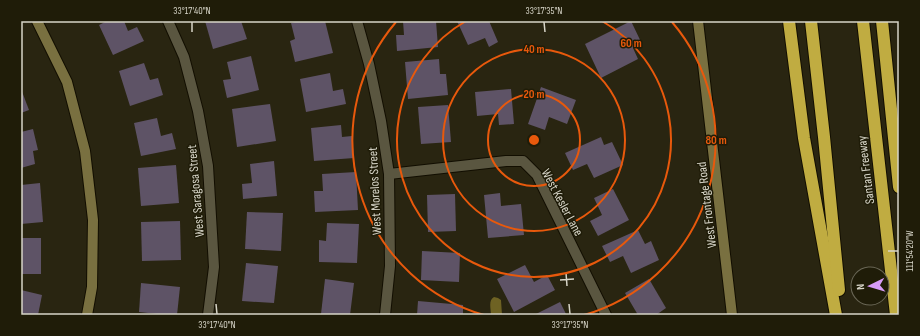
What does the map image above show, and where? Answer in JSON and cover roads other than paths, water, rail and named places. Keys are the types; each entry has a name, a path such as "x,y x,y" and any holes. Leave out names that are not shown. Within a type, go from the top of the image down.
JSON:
{"highway":[{"path":"789,21 804,138 836,315"},
{"path":"810,21 825,145 841,315"},
{"name":"Santan Freeway","path":"863,21 896,315"},
{"path":"882,21 899,187"}],"street":[{"path":"37,21 67,82 85,151 93,220 92,287 87,315"},
{"name":"West Saragosa Street","path":"168,21 184,57 198,111 208,166 214,267 208,315"},
{"name":"West Morelos Street","path":"357,21 369,64 381,121 388,174 390,266 385,315"},
{"name":"West Frontage Road","path":"698,21 732,315"},
{"name":"West Kesler Lane","path":"388,174 506,161 523,161 537,175 606,315"}]}
